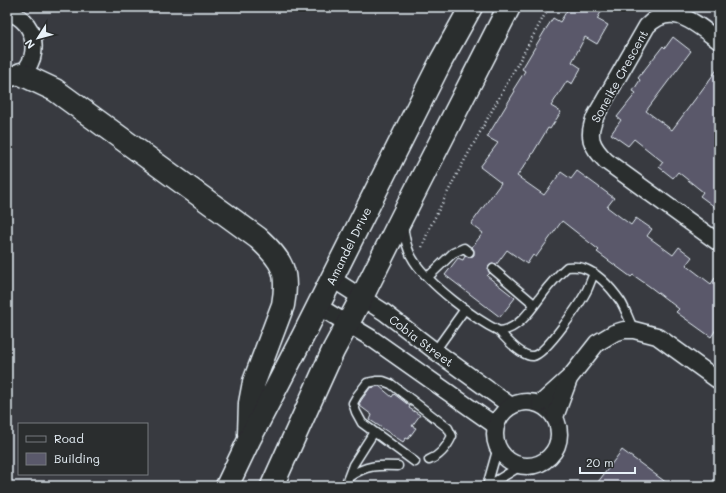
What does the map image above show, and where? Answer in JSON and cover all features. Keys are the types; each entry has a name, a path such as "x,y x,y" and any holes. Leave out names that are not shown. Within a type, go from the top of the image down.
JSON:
{"street":[{"name":"Amandel Drive","path":"227,486 331,278 471,7"},
{"path":"272,486 333,351 362,297 509,7"},
{"path":"7,13 22,19 30,29 34,41 34,53 32,59 29,64 14,76"},
{"name":"Soneike Crescent","path":"719,41 690,19 681,15 664,15 651,21 596,115 591,126 590,135 598,153 606,161 719,243"},
{"path":"14,76 55,90 258,238 278,259 284,269 285,292 283,305 254,382 250,403 249,440"},
{"name":"Cobia Street","path":"331,278 384,312 511,406"},
{"path":"318,306 348,323 496,426"},
{"path":"540,404 571,376 590,352 604,338 624,330 634,330 647,333 662,339 719,380"},
{"path":"554,418 571,376"},
{"path":"520,402 530,402 540,404 548,410 558,427 559,437 556,447 542,462 533,465 522,465 512,462 504,456 498,447 495,437 496,426 502,415 511,406 520,402"}],"lane":[{"path":"402,217 410,253 414,261 428,277 465,309 499,332 518,350 528,355 534,356 542,352 553,340 588,289 594,273"},
{"path":"428,277 452,253 464,248 469,252"},
{"path":"499,332 513,327 522,319 548,286 567,267 577,266 594,273 612,289 634,330"},
{"path":"493,269 534,304"},
{"path":"435,351 465,309"},
{"path":"415,462 362,423 358,418 353,403 368,383 383,381 391,384 436,418 451,432 452,436 446,448 440,454 429,460"},
{"path":"345,486 353,465 374,432"},
{"path":"488,486 498,447"},
{"path":"349,477 358,471 369,467 378,465 398,466"},
{"path":"488,486 522,465"}],"path":[{"path":"421,248 457,174 549,7"}],"building":[{"path":"569,7 604,7 597,19 608,25 597,44 585,37 572,62 581,68 572,84 567,81 551,106 561,112 550,129 548,128 517,176 544,195 561,172 571,179 577,171 614,198 607,207 631,225 636,218 652,229 647,236 673,255 679,247 692,257 686,265 711,284 719,272 719,325 711,337 676,312 679,309 649,286 633,275 631,277 597,252 599,250 562,221 536,257 533,255 527,264 507,250 496,265 492,264 489,266 488,270 490,273 487,276 515,298 500,317 445,275 458,258 463,260 465,256 471,257 474,255 474,250 472,247 483,233 471,224 501,183 480,167 498,143 487,137 515,91 513,90 525,71 522,69 544,32 553,18 560,22"},
{"path":"673,37 691,51 646,111 672,130 719,67 719,210 700,196 703,192 678,172 673,178 659,167 663,162 634,139 628,146 611,134 621,120 617,117 636,93 633,91 640,80 638,78 663,46 665,48"},
{"path":"379,386 392,397 394,394 410,406 409,408 420,415 412,426 416,428 408,439 406,438 403,442 370,420 372,415 359,404 370,388"},
{"path":"622,450 671,486 595,486"}]}
